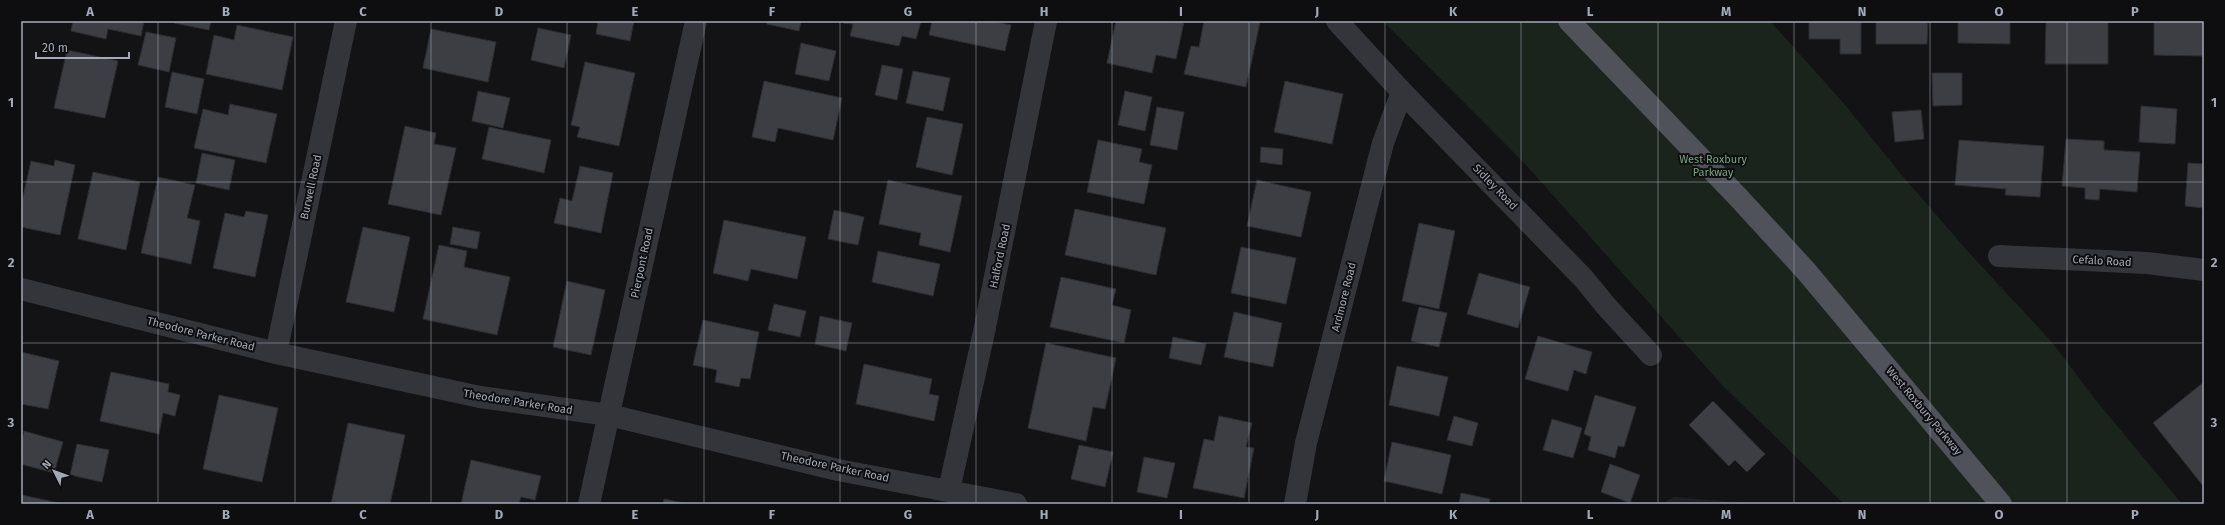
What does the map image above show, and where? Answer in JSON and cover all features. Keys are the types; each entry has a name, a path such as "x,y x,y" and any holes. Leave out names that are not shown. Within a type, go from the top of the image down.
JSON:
{"main road":[{"name":"West Roxbury Parkway","path":"1569,21 1737,196 1806,271 2001,504"}],"street":[{"name":"Burwell Road","path":"276,353 346,21"},
{"name":"Pierpont Road","path":"589,504 696,21"},
{"name":"Halford Road","path":"949,490 986,325 1046,21"},
{"name":"Sidley Road","path":"1337,21 1402,92 1584,279 1606,306 1652,355"},
{"name":"Ardmore Road","path":"1295,504 1306,443 1383,143 1402,92"},
{"name":"Cefalo Road","path":"1999,256 2147,263 2204,270"},
{"name":"Theodore Parker Road","path":"21,289 276,353 480,398 609,415 838,470 1016,504"}],"shaded area":[{"path":"1674,497 1758,504 1661,504"}],"green space":[{"name":"West Roxbury Parkway","path":"1383,21 1770,21 1841,100 1900,173 1971,255 2051,341 2094,398 2182,504 1844,504 1722,385 1527,166"}],"building":[{"path":"73,21 144,21 141,36 108,29 106,39 71,31"},
{"path":"174,21 211,21 209,30 174,23"},
{"path":"598,21 634,21 630,41 596,34"},
{"path":"767,21 801,21 799,31 767,24"},
{"path":"844,21 921,21 916,39 902,36 899,46 850,36 853,24 843,23"},
{"path":"932,21 991,21 1011,25 1005,51 929,35"},
{"path":"1116,21 1184,22 1176,59 1156,55 1152,73 1107,63"},
{"path":"1204,21 1260,22 1246,87 1184,74 1191,46 1199,47"},
{"path":"1809,21 1861,21 1861,54 1840,54 1840,39 1809,39"},
{"path":"1876,21 1928,21 1927,44 1876,44"},
{"path":"1958,21 2010,21 2010,44 1958,43"},
{"path":"2046,21 2108,21 2108,64 2045,64"},
{"path":"2154,21 2204,21 2204,56 2154,55"},
{"path":"237,25 293,37 282,90 206,74 214,35 234,40"},
{"path":"538,28 571,35 564,68 531,60"},
{"path":"431,29 496,42 488,82 423,68"},
{"path":"146,32 176,38 169,72 138,65"},
{"path":"801,43 836,51 829,81 795,74"},
{"path":"67,50 118,61 105,118 54,108"},
{"path":"585,62 635,73 619,146 577,137 580,127 571,125"},
{"path":"882,65 903,69 897,100 875,95"},
{"path":"913,71 950,78 943,111 906,103"},
{"path":"172,72 204,79 197,114 165,107"},
{"path":"1932,73 1962,73 1962,105 1933,106"},
{"path":"764,81 842,98 833,140 778,128 775,142 752,137"},
{"path":"1285,81 1343,94 1332,144 1274,132"},
{"path":"478,91 510,98 503,128 472,121"},
{"path":"1125,91 1152,97 1145,131 1118,125"},
{"path":"230,104 277,114 266,163 194,148 203,109 228,115"},
{"path":"2141,106 2177,109 2175,144 2139,142"},
{"path":"1157,107 1184,112 1177,150 1150,145"},
{"path":"1921,110 1924,139 1895,142 1892,112"},
{"path":"927,117 963,124 952,175 916,167"},
{"path":"405,126 436,133 434,144 456,148 441,215 388,204"},
{"path":"489,127 551,140 544,173 482,159"},
{"path":"2066,139 2104,141 2104,150 2140,152 2137,192 2100,189 2099,200 2085,199 2085,188 2062,186"},
{"path":"1098,140 1142,149 1139,162 1152,165 1144,204 1087,192"},
{"path":"1959,140 2044,146 2040,197 2005,195 2006,189 1955,185"},
{"path":"1261,147 1283,149 1282,165 1260,162"},
{"path":"202,153 235,160 229,190 196,183"},
{"path":"55,160 75,165 60,235 21,227 21,206 31,161 54,166"},
{"path":"2188,163 2204,164 2204,208 2185,206"},
{"path":"580,166 613,173 601,233 554,223 560,198 572,201"},
{"path":"93,172 140,182 126,250 78,239"},
{"path":"158,177 195,185 187,218 200,221 191,264 141,253"},
{"path":"888,180 962,196 950,252 919,245 921,233 879,224"},
{"path":"1257,180 1311,192 1301,237 1247,226"},
{"path":"1075,209 1166,228 1156,275 1065,255"},
{"path":"834,210 864,217 858,245 828,239"},
{"path":"246,211 268,215 255,277 213,268 225,213 244,217"},
{"path":"724,220 806,237 797,279 751,269 748,281 713,273"},
{"path":"1419,223 1455,231 1439,309 1402,301"},
{"path":"363,227 410,237 394,312 346,302"},
{"path":"453,227 480,232 477,249 450,244"},
{"path":"439,245 467,251 464,267 510,277 497,335 423,319"},
{"path":"1241,247 1296,258 1286,304 1231,293"},
{"path":"878,251 940,264 933,296 872,282"},
{"path":"1479,273 1530,287 1518,328 1467,314"},
{"path":"1061,277 1116,289 1112,305 1131,310 1124,343 1050,327"},
{"path":"567,281 605,290 591,355 553,347"},
{"path":"774,304 806,311 800,337 768,330"},
{"path":"1419,307 1447,313 1439,347 1411,341"},
{"path":"1234,312 1282,323 1273,367 1224,357"},
{"path":"820,316 852,323 846,351 815,344"},
{"path":"703,320 759,332 750,379 741,378 739,387 715,382 717,370 693,365"},
{"path":"1538,336 1592,352 1586,374 1574,370 1568,391 1525,379"},
{"path":"1173,337 1206,344 1201,365 1169,358"},
{"path":"1046,343 1116,358 1105,409 1093,407 1086,441 1028,428"},
{"path":"21,352 59,361 48,409 21,404"},
{"path":"864,364 932,379 929,394 939,396 934,421 856,404"},
{"path":"1397,366 1448,377 1439,416 1389,405"},
{"path":"111,372 169,384 168,392 180,395 175,416 163,413 159,434 100,421"},
{"path":"2204,382 2204,487 2153,423"},
{"path":"219,395 278,408 262,482 203,469"},
{"path":"1595,395 1636,407 1624,447 1618,446 1615,458 1588,450 1591,437 1584,434"},
{"path":"1713,401 1765,454 1747,472 1735,460 1729,466 1689,425"},
{"path":"1219,416 1252,423 1246,447 1254,448 1244,498 1193,488 1204,439 1214,441"},
{"path":"1454,416 1478,423 1472,446 1447,440"},
{"path":"1552,419 1582,428 1573,458 1543,450"},
{"path":"348,423 405,435 390,504 331,504"},
{"path":"24,431 63,442 54,473 21,464 21,443"},
{"path":"1392,442 1451,455 1442,494 1384,481"},
{"path":"77,444 109,450 102,482 70,475"},
{"path":"1079,445 1113,452 1105,487 1071,479"},
{"path":"1144,457 1175,463 1167,498 1137,492"},
{"path":"471,460 541,476 535,500 521,497 519,504 461,504"},
{"path":"1610,464 1640,475 1630,503 1601,492"},
{"path":"1461,493 1490,499 1489,504 1459,504"},
{"path":"22,495 63,504 21,504"},
{"path":"664,499 688,504 663,504"}]}
